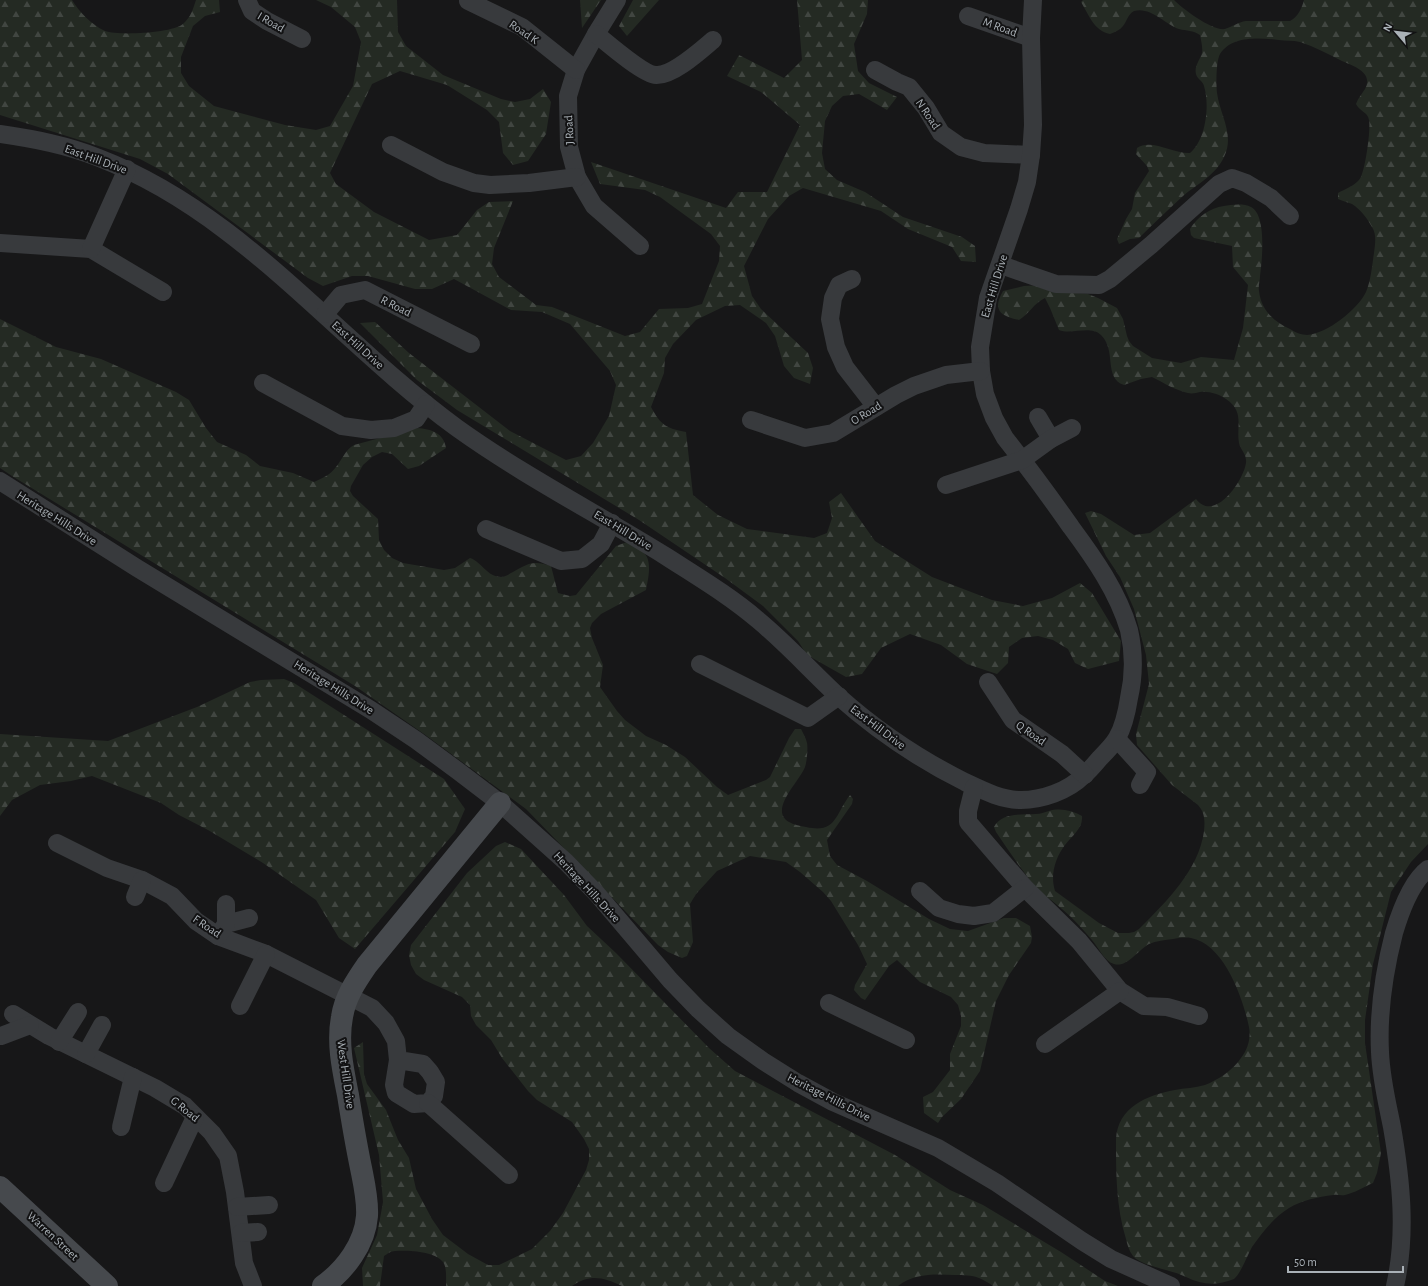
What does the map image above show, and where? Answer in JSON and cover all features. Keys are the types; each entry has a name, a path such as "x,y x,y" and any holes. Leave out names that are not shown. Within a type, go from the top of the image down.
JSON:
{"street":[{"name":"I Road","path":"247,0 252,10 267,21 302,39"},
{"name":"J Road","path":"617,0 576,70 568,96 569,147 577,177 594,206 640,246"},
{"name":"East Hill Drive","path":"0,134 64,146 97,156 127,169 167,191 231,234 260,257 370,356 426,404 458,428 526,473 612,523 693,573 757,619 839,696 863,717 890,737 944,771 974,787 996,795 1017,800 1038,799 1058,792 1078,781 1117,739 1126,715 1132,686 1133,659 1130,634 1122,610 1094,559 1005,438 994,418 986,394 981,371 980,347 988,298 1001,265 1019,210 1027,182 1031,155 1031,38 1033,0"},
{"name":"Road K","path":"468,1 522,27 576,70"},
{"name":"M Road","path":"968,16 1031,38"},
{"path":"596,34 644,71 656,75 670,72 688,61 713,40"},
{"name":"N Road","path":"875,70 909,87 926,108 941,133 960,147 984,153 1031,155"},
{"path":"391,145 443,172 474,183 490,185 529,183 577,177"},
{"path":"90,249 127,169"},
{"path":"1001,265 1056,284 1099,285 1110,279 1151,245 1219,184 1232,178 1271,198 1290,216"},
{"path":"0,243 90,249 163,292"},
{"path":"852,279 839,285 833,298 830,318 836,347 845,367 876,407"},
{"name":"R Road","path":"324,314 341,294 365,290 471,344"},
{"name":"O Road","path":"751,420 805,438 833,433 914,386 946,375 981,371"},
{"path":"263,383 342,426 371,430 394,428 416,419 426,404"},
{"path":"1038,417 1051,439"},
{"path":"946,485 1022,460 1051,439 1072,428"},
{"name":"Heritage Hills Drive","path":"0,481 169,588 371,710 416,740 500,804 566,862 597,894 670,980 698,1009 728,1036 763,1061 798,1083 834,1102 944,1151 997,1183 1111,1259 1171,1286"},
{"path":"486,529 561,561 582,559 601,544 612,523"},
{"path":"700,664 808,718 839,696"},
{"name":"Q Road","path":"988,682 1013,720 1062,754 1085,775"},
{"path":"1117,739 1147,772 1140,785"},
{"path":"974,787 968,811 968,822 1025,888 1079,941 1120,991 1144,1006 1167,1007 1199,1016"},
{"name":"West Hill Drive","path":"325,1285 341,1271 353,1254 363,1235 367,1216 365,1192 341,1058 340,1039 342,1016 348,996 356,980 367,965 500,804"},
{"name":"F Road","path":"69,843 103,873 142,880 172,896 196,921 222,930 266,954 297,962 348,996 372,1008 386,1023 396,1041 398,1060"},
{"path":"1395,1286 1400,1264 1402,1232 1401,1202 1397,1163 1383,1080 1379,1022 1384,979 1389,952 1398,919 1410,893 1428,869"},
{"path":"135,897 142,880"},
{"path":"920,891 939,908 958,914 974,916 993,913 1025,888"},
{"path":"222,930 226,904"},
{"path":"222,930 249,918"},
{"path":"240,1006 266,954"},
{"path":"1045,1044 1120,991"},
{"path":"828,1003 906,1040"},
{"path":"59,1042 78,1012"},
{"name":"G Road","path":"13,1014 59,1042 155,1088 185,1106 212,1133 228,1156 237,1207 249,1232 244,1263 252,1286"},
{"path":"1,1036 30,1024"},
{"path":"86,1054 102,1025"},
{"path":"398,1060 423,1064 430,1072 436,1082 434,1096 428,1103 414,1104 396,1093 394,1084 398,1060"},
{"path":"121,1127 133,1077"},
{"path":"428,1103 509,1175"},
{"path":"164,1183 195,1116"},
{"name":"Warren Street","path":"0,1187 107,1286"},
{"path":"237,1207 269,1206"}],"green space":[{"path":"0,0 72,0 86,18 105,31 112,33 145,33 168,30 183,24 188,19 196,0 219,0 220,12 205,16 193,26 181,57 181,73 189,86 214,106 285,125 316,130 330,126 353,86 361,42 355,27 331,7 316,0 397,0 398,32 406,46 443,75 501,99 515,102 530,99 543,89 551,102 546,134 528,161 513,165 503,153 499,122 487,110 447,85 400,71 372,84 330,173 336,184 374,212 429,240 457,235 477,210 489,202 513,201 494,248 492,264 499,277 536,305 552,307 625,336 640,332 659,309 688,308 702,304 719,261 720,246 711,234 660,197 645,190 600,184 591,162 726,208 738,192 767,192 800,125 761,92 727,76 739,55 784,78 802,60 797,0 868,0 867,14 854,44 858,71 869,83 897,97 887,110 859,94 843,96 832,106 825,121 822,153 825,169 837,180 865,192 903,217 962,237 975,246 976,262 961,261 952,247 908,229 881,211 803,188 789,196 768,219 744,266 752,296 761,309 808,353 813,368 810,384 794,378 784,366 775,336 766,323 740,305 725,306 696,320 673,344 665,358 664,373 651,407 664,425 686,432 693,495 718,515 747,529 814,538 827,533 832,518 829,502 841,493 875,541 932,577 992,600 1023,606 1052,598 1080,583 1092,593 1121,641 1119,661 1088,669 1075,663 1068,649 1053,640 1038,636 1022,638 1009,647 1008,663 997,674 967,664 941,645 910,634 881,648 862,674 846,677 807,655 798,641 763,606 725,578 639,520 457,410 417,380 360,323 375,322 409,353 510,431 566,460 581,456 593,443 609,416 616,385 610,371 570,324 542,312 511,310 454,279 432,289 415,289 368,276 352,276 323,286 308,278 168,174 140,159 0,115"},
{"path":"580,0 601,0 582,28"},
{"path":"633,0 659,0 627,36 619,26"},
{"path":"1083,0 1174,0 1191,14 1213,27 1225,29 1240,22 1246,21 1290,21 1299,12 1304,0 1428,0 1428,844 1411,862 1391,892 1373,964 1365,1020 1365,1043 1381,1153 1377,1173 1373,1183 1348,1194 1316,1198 1299,1203 1289,1208 1273,1221 1260,1236 1252,1247 1237,1276 1234,1279 1215,1284 1192,1280 1180,1274 1143,1263 1133,1256 1129,1250 1118,1202 1116,1139 1118,1128 1122,1119 1136,1104 1154,1095 1179,1089 1198,1087 1210,1083 1230,1070 1238,1062 1247,1047 1250,1031 1237,988 1222,961 1213,950 1203,942 1191,938 1177,938 1152,943 1128,961 1119,965 1110,962 1104,957 1092,940 1075,921 1037,889 1011,854 994,827 997,822 1013,815 1038,814 1053,810 1070,811 1082,816 1081,825 1061,850 1056,861 1053,873 1055,891 1099,923 1118,933 1129,933 1139,929 1160,908 1180,884 1196,859 1204,831 1203,814 1200,808 1172,785 1137,745 1136,734 1149,684 1146,655 1134,609 1120,577 1106,556 1085,513 1091,511 1101,514 1134,535 1150,533 1196,499 1203,505 1211,506 1219,503 1234,489 1244,471 1246,463 1246,457 1240,446 1238,437 1238,414 1232,404 1223,397 1214,393 1183,392 1152,377 1124,385 1114,376 1106,341 1101,335 1097,332 1086,330 1059,330 1045,298 1019,320 1003,314 998,307 998,303 1003,291 1024,286 1040,285 1062,292 1088,294 1117,308 1123,319 1129,341 1133,346 1152,358 1181,363 1201,357 1234,360 1243,328 1248,285 1233,267 1232,246 1194,238 1191,235 1190,229 1196,221 1209,211 1224,206 1241,205 1251,207 1256,212 1259,219 1262,239 1262,260 1259,289 1260,298 1265,310 1279,323 1294,331 1307,335 1315,334 1341,320 1356,306 1366,292 1374,253 1375,233 1368,220 1355,206 1338,199 1338,193 1352,186 1359,180 1365,161 1369,120 1367,115 1356,104 1365,89 1367,78 1361,70 1316,48 1297,41 1247,39 1225,48 1219,57 1216,79 1217,93 1226,125 1228,141 1227,149 1221,163 1206,179 1183,196 1139,238 1130,239 1119,244 1117,239 1132,209 1135,193 1149,171 1147,166 1136,154 1137,148 1143,145 1156,145 1184,153 1190,153 1200,140 1205,122 1207,103 1204,86 1197,76 1196,71 1196,66 1202,53 1202,44 1200,35 1197,33 1174,27 1152,13 1140,10 1132,12 1119,30 1110,34 1104,32 1092,22 1081,2"},
{"path":"0,319 56,347 101,359 176,392 189,400 206,428 217,442 246,455 260,466 293,473 314,482 331,472 346,452 354,445 417,428 427,429 440,435 446,448 419,466 408,469 392,454 382,452 372,457 363,465 351,486 350,491 353,496 378,519 379,540 384,550 392,558 403,563 444,570 455,568 470,558 492,575 501,577 531,563 540,563 551,566 558,593 570,596 576,595 616,546 627,542 646,555 649,565 649,575 646,590 601,614 592,623 590,628 592,638 603,665 600,687 625,720 646,736 666,745 685,757 717,787 728,795 770,777 789,738 795,729 801,729 807,743 806,764 802,773 787,795 782,810 783,817 793,824 806,827 824,828 834,821 850,795 853,799 852,804 827,840 830,856 837,865 867,881 929,919 950,929 968,931 1004,918 1016,918 1030,926 1032,937 1031,943 1009,975 996,1001 980,1071 961,1099 942,1117 938,1123 924,1113 923,1097 933,1092 950,1070 950,1054 961,1026 961,1016 958,1005 951,997 920,982 897,960 889,966 865,1000 861,998 854,990 855,985 867,964 858,945 831,901 800,872 786,862 750,856 717,871 696,894 690,904 693,942 687,956 682,958 668,952 658,945 526,809 424,734 355,686 0,468"},
{"path":"284,679 294,683 444,779 465,809 455,832 355,949 339,938 316,900 263,863 208,830 179,815 161,803 92,776 71,781 40,785 12,800 0,816 0,734 108,741 197,707 250,682"},
{"path":"505,842 521,849 564,895 587,926 616,953 709,1048 735,1071 895,1155 950,1190 983,1205 1061,1252 1105,1281 1118,1286 993,1286 973,1276 940,1274 925,1275 911,1279 898,1286 622,1286 603,1279 591,1278 572,1286 446,1286 445,1267 439,1258 427,1253 400,1251 392,1252 384,1256 380,1286 363,1286 362,1268 377,1235 383,1202 379,1155 354,1048 363,1042 364,1074 367,1084 386,1110 398,1140 409,1158 416,1189 432,1219 443,1235 468,1254 488,1265 499,1265 532,1249 550,1231 563,1213 586,1170 589,1160 589,1149 572,1122 537,1100 528,1091 502,1058 491,1040 476,1025 471,1016 470,1005 462,997 424,980 416,974 411,965 409,955 411,945 467,873 496,846"}]}
